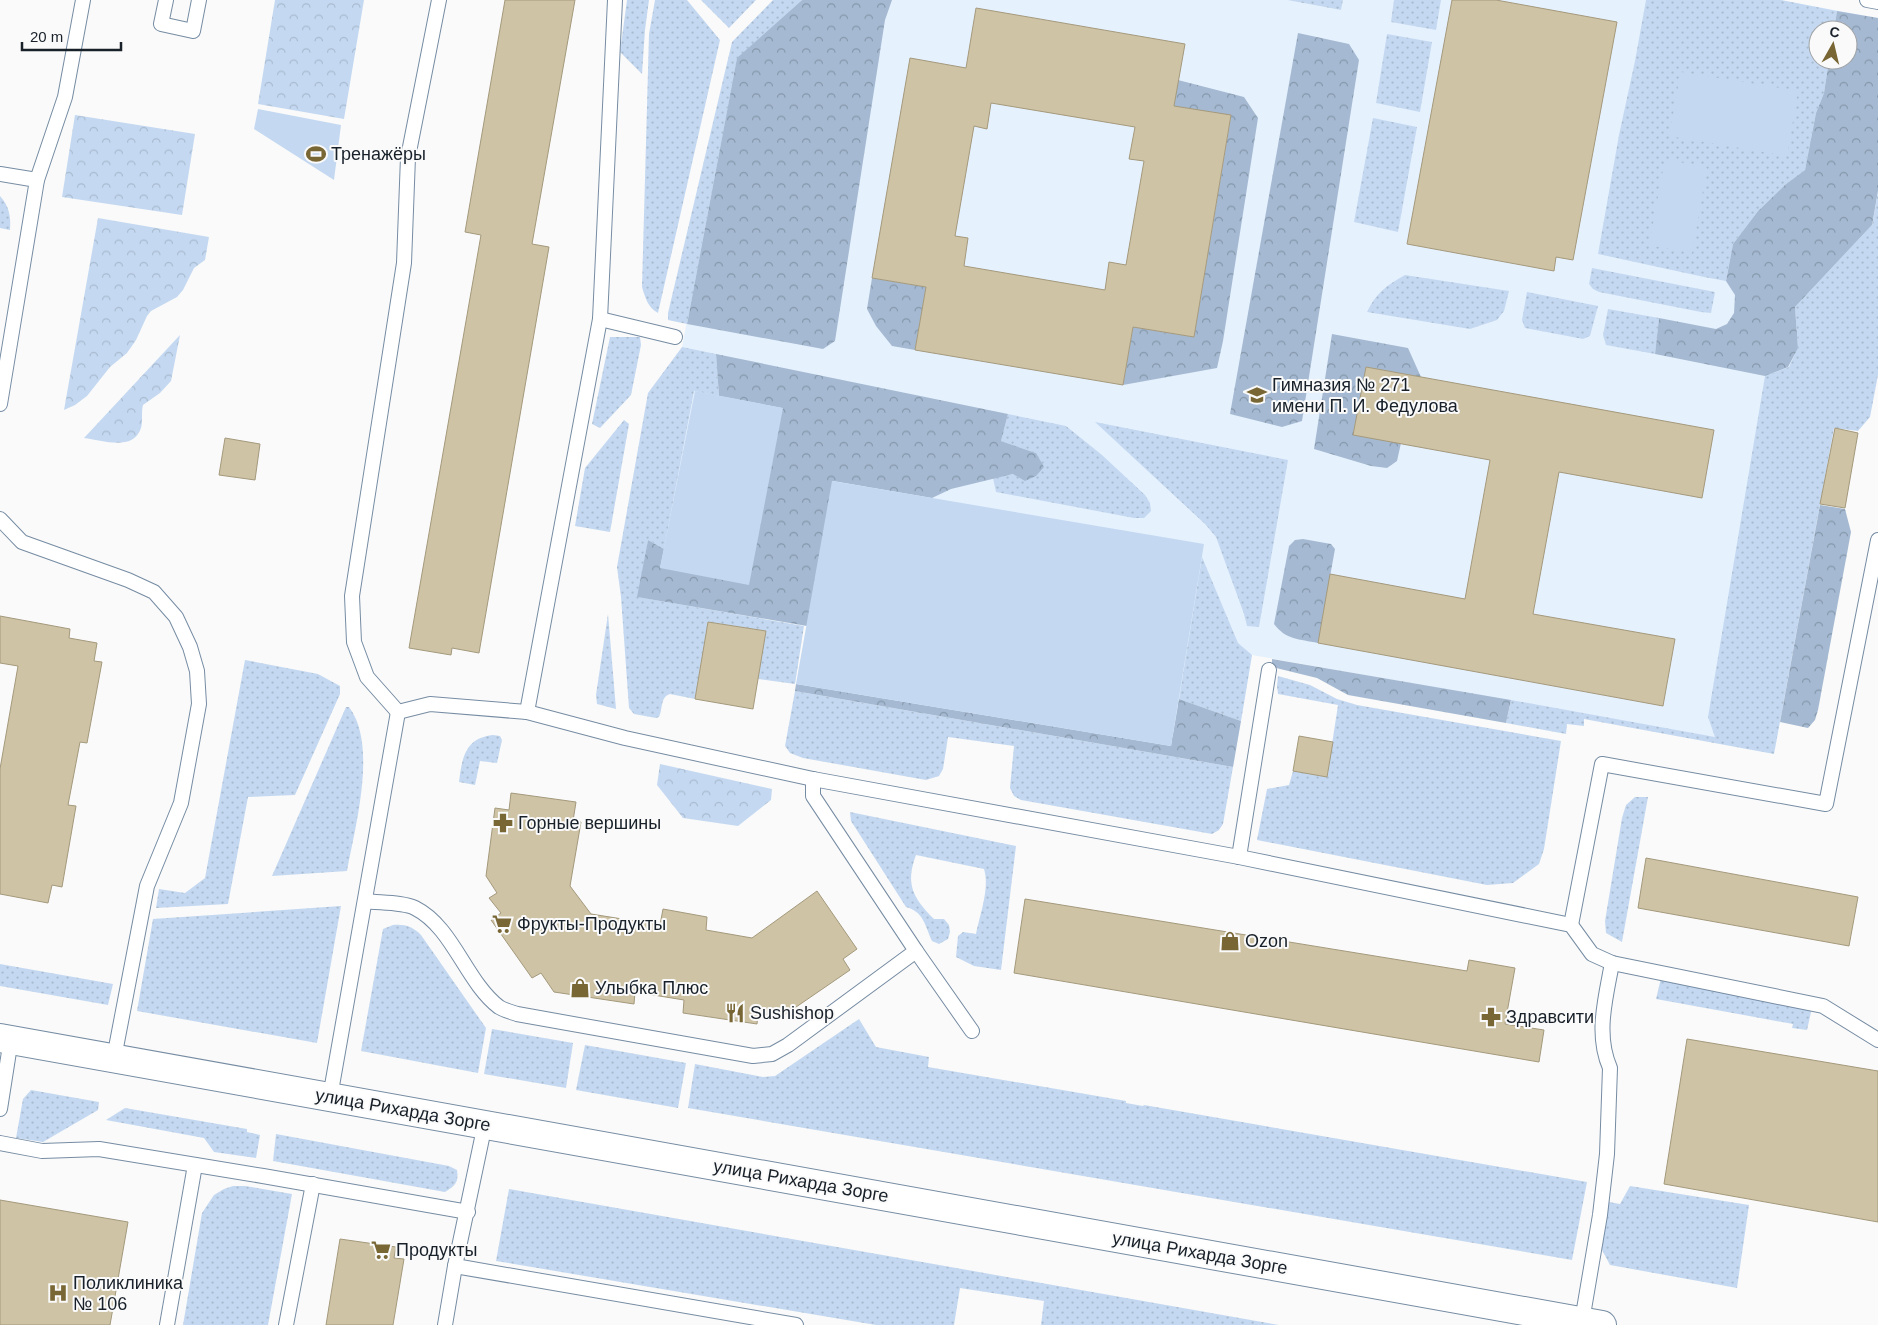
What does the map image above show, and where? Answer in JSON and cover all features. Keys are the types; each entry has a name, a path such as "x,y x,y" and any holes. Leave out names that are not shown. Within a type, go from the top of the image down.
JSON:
{"street":[{"name":"улица Рихарда Зорге","path":"5,1039 1592,1323"}],"lane":[{"path":"0,404 36,180 65,97 83,0"},
{"path":"166,0 161,24 193,31 199,0"},
{"path":"398,712 367,677 354,642 352,596 404,263 408,157 440,0"},
{"path":"527,712 600,319 615,0"},
{"path":"1867,0 1878,2"},
{"path":"0,174 36,180"},
{"path":"600,319 675,337"},
{"path":"0,519 22,542 128,580 154,592 176,617 190,647 197,671 199,704 181,803 147,886 114,1058"},
{"path":"1571,925 1602,764 1826,804 1878,540"},
{"path":"1239,857 1269,670"},
{"path":"398,712 430,704 527,712 625,738 813,780 1239,857 1571,925 1592,954 1612,962 1823,1006 1878,1040"},
{"path":"330,1097 398,712"},
{"path":"813,780 813,796 916,951 972,1031"},
{"path":"366,901 412,907 428,915 440,928 488,997 500,1008 516,1014 753,1056 772,1054 788,1045 916,951"},
{"path":"1592,1323 1600,1215 1607,1154 1610,1068 1606,1059 1601,1020 1612,962"},
{"path":"0,1109 5,1039"},
{"path":"445,1325 455,1266 468,1212 485,1124"},
{"path":"0,1143 42,1151 99,1149 313,1184 468,1212"},
{"path":"168,1325 195,1165"},
{"path":"286,1325 313,1184"},
{"path":"455,1266 796,1325"}],"shaded area":[{"name":"Гимназия № 271 имени П. И. Федулова","path":"802,0 1287,0 1341,10 1343,0 1780,0 1878,18 1878,191 1775,748 1252,655 1233,767 795,691 807,626 637,597 737,58"}],"green space":[{"path":"275,0 364,0 344,119 258,104"},
{"path":"627,0 649,0 642,74 620,52"},
{"path":"655,0 687,0 720,40 658,313 649,305 642,287 649,34"},
{"path":"701,0 756,0 729,28"},
{"path":"773,0 802,0 737,59 687,324 668,320 668,313 732,42"},
{"path":"802,0 892,0 885,20 835,341 823,349 687,324 737,58"},
{"path":"1287,0 1343,0 1341,10"},
{"path":"1394,0 1441,0 1436,30 1391,22"},
{"path":"1646,0 1781,0 1837,11 1836,20 1808,20 1808,70 1827,70 1824,93 1816,113 1805,170 1786,184 1758,211 1733,244 1726,281 1598,254 1619,135"},
{"path":"1837,11 1878,18 1878,191 1872,225 1795,307 1798,348 1788,367 1765,376 1655,354 1659,318 1716,329 1727,324 1734,313 1735,295 1726,281 1733,244 1758,211 1786,184 1805,170 1816,113 1824,93 1827,70 1858,70 1858,20 1836,20"},
{"path":"1298,33 1349,44 1359,60 1302,421 1282,427 1230,414"},
{"path":"1387,34 1432,42 1420,112 1376,103"},
{"path":"1681,72 1798,91 1787,156 1669,136"},
{"path":"1178,80 1244,97 1258,118 1223,341 1217,368 1123,385 1133,327 1194,337 1231,116 1174,106"},
{"name":"Тренажёры","path":"258,109 341,125 334,180 254,129"},
{"path":"75,115 195,134 182,215 62,197"},
{"path":"1373,118 1417,127 1398,232 1354,222"},
{"path":"1665,159 1707,168 1692,253 1649,245"},
{"path":"1878,192 1878,375 1870,417 1858,431 1834,428 1774,754 1584,719 1584,726 1567,724 1566,734 1506,723 1511,700 1715,737 1708,717 1765,376 1789,367 1798,347 1795,307 1872,225"},
{"path":"0,196 9,212 10,230 0,228"},
{"path":"98,218 209,237 205,260 194,268 183,290 177,297 151,311 127,353 110,367 87,396 64,410"},
{"path":"1592,268 1715,292 1711,313 1599,292 1589,284"},
{"path":"1405,275 1509,291 1504,311 1497,320 1470,329 1367,312 1382,290"},
{"path":"872,278 926,287 915,350 892,346 876,326 867,309"},
{"path":"1527,292 1598,306 1590,336 1583,339 1525,328 1522,320"},
{"path":"1608,309 1659,318 1655,354 1606,345 1603,335"},
{"path":"1332,334 1408,348 1421,377 1366,367 1353,435 1401,443 1397,461 1387,468 1371,466 1314,449"},
{"path":"180,335 171,381 160,393 143,405 142,425 137,435 131,440 116,443 84,438"},
{"path":"610,337 640,337 641,345 631,395 600,428 592,424"},
{"path":"682,347 716,354 719,396 694,391 664,549 648,540 638,597 804,626 795,684 758,679 765,631 708,622 695,699 670,694 663,700 659,717 656,718 634,714 629,708 617,567 648,393"},
{"path":"716,354 1008,414 1001,441 1036,453 1044,467 1036,476 1025,481 1013,474 951,489 932,498 833,481 807,626 637,597 648,540 664,549 660,568 782,408 719,396"},
{"path":"695,391 783,408 749,585 660,568"},
{"path":"1008,414 1066,426 1102,455 1145,495 1150,503 1151,511 1144,518 1134,518 996,492 993,478 1014,474 1036,453 1001,441"},
{"path":"624,420 629,424 610,532 575,526 585,468"},
{"path":"1095,422 1288,460 1259,627 1247,626 1216,537 1205,524"},
{"path":"832,481 1204,544 1171,746 796,684"},
{"path":"1820,505 1845,509 1851,532 1818,710 1815,720 1808,728 1780,722"},
{"path":"1303,539 1331,544 1335,549 1318,643 1288,636 1274,624 1289,546 1295,540"},
{"path":"1202,557 1238,643 1252,655 1241,721 1179,699"},
{"path":"608,614 616,709 597,704 596,695"},
{"path":"1272,659 1511,700 1506,723 1348,695 1317,678 1272,667"},
{"path":"245,660 318,674 340,686 340,694 295,795 248,797 228,904 156,908 159,889 185,893 205,878"},
{"path":"1278,676 1310,685 1337,699 1357,705 1561,741 1544,849 1539,864 1513,883 1487,885 1257,840 1267,789 1289,785 1293,771 1327,777 1338,705 1278,694"},
{"path":"796,684 1171,746 1179,699 1241,721 1233,767 795,691"},
{"path":"795,691 1233,767 1223,824 1219,830 1212,834 1021,800 1014,796 1010,788 1014,746 948,737 943,769 939,776 926,780 803,758 790,753 785,746"},
{"path":"346,707 349,707 358,723 362,742 363,764 359,810 347,871 272,876"},
{"path":"493,735 500,736 502,740 497,763 480,761 475,785 459,782 464,757 471,745 476,740"},
{"path":"660,764 772,789 771,800 738,826 683,818 657,785"},
{"path":"1635,797 1648,797 1622,942 1606,933 1605,921 1622,818 1626,805"},
{"path":"850,812 1016,846 1001,970 974,966 956,957 958,936 963,932 976,934 985,893 986,876 984,869 916,855 911,882 916,897 934,919 944,919 949,925 948,939 939,944 932,941 917,912 906,907 851,821"},
{"path":"341,906 317,1043 137,1011 153,919"},
{"path":"393,925 408,926 415,929 421,935 486,1028 478,1073 361,1051 383,929"},
{"path":"0,964 113,984 108,1005 0,986"},
{"path":"1661,978 1812,1008 1807,1030 1792,1028 1793,1024 1656,999"},
{"path":"859,1019 876,1047 929,1057 928,1067 1587,1182 1572,1260 688,1108 695,1064 763,1077 775,1076"},
{"path":"492,1029 573,1043 566,1088 484,1074"},
{"path":"585,1045 686,1063 678,1108 576,1090"},
{"path":"31,1090 99,1102 98,1110 43,1142 16,1138 23,1099"},
{"path":"125,1108 247,1129 247,1132 260,1135 256,1158 214,1152 204,1138 106,1120"},
{"path":"276,1134 449,1166 457,1170 457,1181 454,1186 445,1192 273,1161"},
{"path":"233,1186 245,1186 292,1194 268,1325 183,1325 202,1213 214,1195"},
{"path":"1630,1186 1749,1205 1737,1288 1610,1265 1602,1250 1604,1201 1620,1204"},
{"path":"509,1189 1279,1325 1041,1325 1044,1301 960,1288 954,1325 876,1325 496,1261"}],"building":[{"path":"505,0 575,0 532,244 549,247 479,653 452,648 451,655 409,648 481,235 465,232"},
{"path":"1452,0 1496,0 1617,22 1573,260 1556,257 1554,271 1407,244"},
{"path":"976,8 1185,44 1174,106 1231,115 1194,337 1133,327 1123,385 915,350 926,287 872,278 910,58 966,68","holes":["991,103 1135,127 1129,159 1144,161 1126,265 1109,262 1105,290 964,266 968,238 955,236 974,126 987,129"]},
{"path":"1366,367 1714,430 1702,498 1559,472 1533,614 1675,639 1663,706 1318,643 1330,574 1465,599 1490,460 1353,435"},
{"path":"1835,428 1858,433 1845,508 1820,504"},
{"path":"225,438 260,444 255,480 219,475"},
{"path":"0,616 70,629 69,638 97,643 94,661 102,662 87,743 80,742 68,805 76,806 62,887 52,885 48,903 0,894 0,769 18,666 0,663"},
{"path":"708,622 766,631 753,709 695,699"},
{"path":"1299,736 1333,742 1327,777 1293,771"},
{"path":"511,793 576,802 573,821 581,822 570,886 591,914 660,925 663,909 707,917 706,930 752,938 817,891 857,949 843,959 850,970 783,1016 758,1014 757,1024 683,1013 684,1000 635,992 634,1004 554,992 541,973 532,978 491,920 501,913 489,898 497,893 486,876 495,808 509,810"},
{"path":"1646,858 1858,897 1849,946 1638,908"},
{"path":"1025,899 1467,971 1469,960 1515,968 1505,1024 1544,1030 1539,1062 1014,973"},
{"path":"1687,1039 1878,1071 1878,1222 1664,1184"},
{"name":"Поликлиника № 106","path":"0,1200 128,1222 110,1325 0,1325"},
{"path":"340,1239 396,1247 394,1258 404,1259 393,1325 326,1325"}],"place":[{"name":"Тренажёры","path":"316,154"},
{"name":"Гимназия № 271 имени П. И. Федулова","path":"1257,395"},
{"name":"Горные вершины","path":"503,823"},
{"name":"Фрукты-Продукты","path":"502,924"},
{"name":"Ozon","path":"1230,941"},
{"name":"Улыбка Плюс","path":"580,988"},
{"name":"Sushishop","path":"735,1013"},
{"name":"Здравсити","path":"1491,1017"},
{"name":"Продукты","path":"381,1250"},
{"name":"Поликлиника № 106","path":"58,1293"}]}
